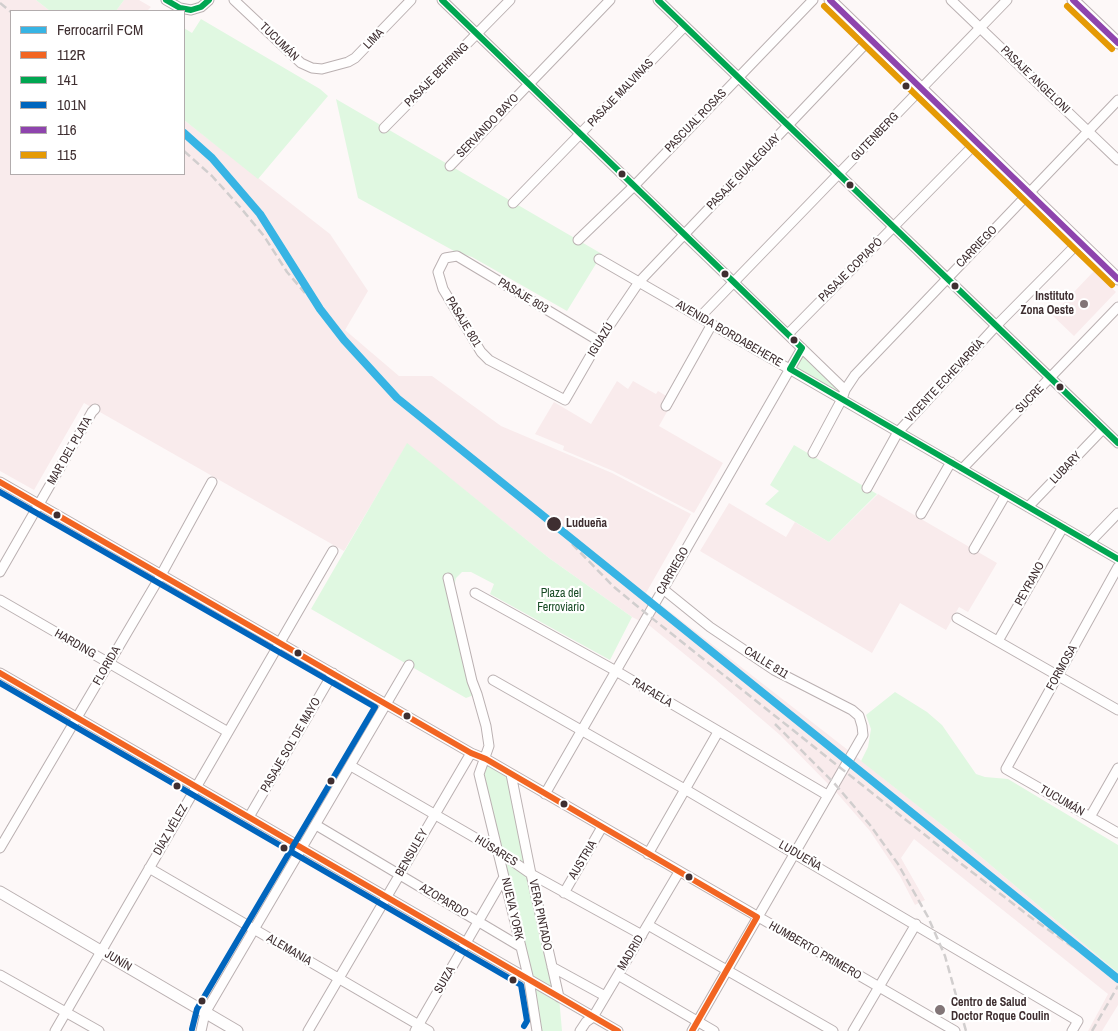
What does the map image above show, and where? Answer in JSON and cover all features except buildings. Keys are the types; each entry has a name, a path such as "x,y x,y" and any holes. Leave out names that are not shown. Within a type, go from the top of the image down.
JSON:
{"main road":[{"path":"830,0 1118,278"},
{"path":"1073,0 1118,43"},
{"name":"JUNÍN","path":"0,892 237,1031"}],"street":[{"path":"166,0 180,8 191,10 201,7 209,0"},
{"name":"TUCUMÁN","path":"234,0 301,64 312,68 330,67"},
{"name":"LIMA","path":"330,67 355,58 411,0"},
{"path":"442,0 788,334 844,395"},
{"name":"PASAJE BEHRING","path":"384,128 510,0"},
{"name":"SERVANDO BAYO","path":"450,166 610,0"},
{"path":"658,0 1118,443"},
{"name":"PASCUAL ROSAS","path":"578,240 634,186 813,0"},
{"name":"PASAJE ANGELONI","path":"952,0 1118,160"},
{"name":"GUTENBERG","path":"700,317 1008,0"},
{"name":"PASAJE MALVINAS","path":"513,203 685,26"},
{"name":"PASAJE GUALEGUAY","path":"639,282 870,39"},
{"name":"CARRIEGO","path":"814,453 855,375 1118,100"},
{"name":"PASAJE COPIAPÓ","path":"788,334 976,142"},
{"name":"VICENTE ECHEVARRÍA","path":"867,488 898,432 996,326 1080,241"},
{"name":"PASAJE 803","path":"446,258 457,256 599,341"},
{"name":"PASAJE 801","path":"446,258 438,272 443,289 481,352 489,360 565,400"},
{"name":"AVENIDA BORDABEHERE","path":"599,259 790,369 844,395 898,432 1118,559"},
{"name":"IGUAZÚ","path":"565,400 599,341 639,282"},
{"name":"SUCRE","path":"962,469 1118,307"},
{"path":"666,406 712,324"},
{"name":"CARRIEGO","path":"545,794 802,348"},
{"name":"MAR DEL PLATA","path":"0,572 95,409"},
{"name":"LUBARY","path":"1028,507 1103,429"},
{"path":"921,514 951,462"},
{"name":"HUMBERTO PRIMERO","path":"0,482 471,753 486,759 955,1031"},
{"name":"FLORIDA","path":"0,848 161,575 212,482"},
{"path":"974,549 1006,494"},
{"path":"1090,542 1118,513"},
{"name":"PEYRANO","path":"998,641 1063,527"},
{"name":"DÍAZ VÉLEZ","path":"55,1031 333,551"},
{"name":"FORMOSA","path":"1006,770 1118,567"},
{"name":"NUEVA YORK","path":"448,578 472,681 486,726 489,746 486,759 479,774 529,980 535,1028"},
{"name":"CALLE 811","path":"662,589 710,627 774,670 852,710 859,716 863,735 827,795"},
{"name":"RAFAELA","path":"475,593 616,671 827,795"},
{"name":"HARDING","path":"0,600 228,732"},
{"path":"957,618 1118,710"},
{"path":"201,1031 205,1013 410,665"},
{"path":"0,673 618,1031"},
{"name":"PASAJE SOL DE MAYO","path":"249,817 334,673"},
{"name":"LUDUEÑA","path":"493,680 794,852 1078,1021 1072,1031"},
{"path":"648,854 718,732"},
{"name":"BENSULEY","path":"308,1031 471,753"},
{"name":"HÚSARES","path":"351,766 498,851 531,874 642,934"},
{"path":"1090,817 1118,768"},
{"name":"TUCUMÁN","path":"1006,770 1118,833"},
{"name":"VERA PINTADO","path":"511,774 559,997"},
{"path":"692,1031 827,795"},
{"name":"AZOPARDO","path":"316,826 521,947"},
{"name":"AUSTRIA","path":"564,893 602,828"},
{"name":"ALEMANIA","path":"149,868 340,979 417,1028 429,1031"},
{"name":"MADRID","path":"580,1031 586,1022 593,1017 680,872"},
{"name":"SUIZA","path":"417,1028 504,876"},
{"path":"648,924 833,1031"},
{"path":"853,1031 916,924"},
{"path":"552,967 605,996"},
{"path":"0,975 98,1031"},
{"path":"618,975 714,1031"}],"shaded area":[{"path":"0,0 36,0 49,10 10,10 10,175 185,175 185,121 330,234 368,291 345,330 399,376 432,376 501,426 612,473 691,514 646,593 961,840 1118,973 1118,1005 1102,1031 1088,1031 1108,994 914,839 901,858 925,900 915,905 900,876 870,831 836,792 780,735 650,626 632,617 549,558 407,444 344,551 84,403 34,490 0,471"},
{"path":"124,0 139,0 151,7 148,10 117,10"},
{"name":"Instituto Zona Oeste","path":"1094,271 1116,292 1074,336 1052,315"},
{"path":"617,381 628,389 633,381 656,394 658,391 668,397 668,410 659,426 723,463 694,513 613,471 563,450 564,446 535,434 554,402 591,424"},
{"path":"878,494 997,563 968,612 959,607 946,630 900,603 872,653 700,551 729,503 786,537 795,522 829,542"}],"green space":[{"path":"36,0 124,0 117,10 49,10"},
{"path":"201,19 320,89 328,96 258,179 185,121 185,29 192,33"},
{"path":"336,99 602,254 567,311 472,257 454,251 358,198"},
{"path":"803,354 839,391 837,392 796,369 795,366"},
{"name":"Plaza del Ferroviario","path":"407,443 549,558 632,617 610,660 490,594 494,584 471,572 462,572 456,578 454,586 479,693 466,698 311,609"},
{"path":"794,445 877,494 829,542 765,504 779,491 770,485"},
{"path":"895,692 927,712 942,725 976,774 985,777 1008,779 1118,845 1118,973 961,840 861,761 868,747 871,729 866,715"},
{"path":"486,759 511,774 559,997 562,1031 537,1031 479,774"}],"railway":[{"path":"0,3 10,11"},
{"path":"185,152 212,176 240,207 264,236 287,272 305,293"},
{"path":"572,544 614,587 648,615 959,862 1073,947"},
{"path":"775,724 834,783 870,825 898,864 928,917 945,956 966,1031"},
{"path":"1092,1031 1118,986"}],"rail line":[{"name":"FCM","path":"185,134 212,158 260,214 320,309 344,340 397,398 1118,979"}],"transit line":[{"name":"141","path":"166,0 180,8 191,10 201,7 209,0"},
{"name":"141","path":"442,0 802,348 790,369 1118,559"},
{"name":"141","path":"658,0 1118,443"},
{"name":"116","path":"830,0 1118,279"},
{"name":"116","path":"1073,0 1118,43"},
{"name":"115","path":"824,6 1112,285"},
{"name":"115","path":"1067,6 1112,49"},
{"name":"112R","path":"0,482 471,753 486,759 757,917 692,1031"},
{"name":"101N","path":"0,492 375,707 197,1009 192,1029"},
{"name":"112R","path":"0,673 618,1031"},
{"name":"101N","path":"0,683 521,985 527,1021 524,1026"}],"place":[{"name":"Instituto Zona Oeste","path":"1084,304"},
{"name":"Ludueña","path":"554,524"},
{"name":"Centro de Salud Doctor Roque Coulin","path":"940,1010"}]}
